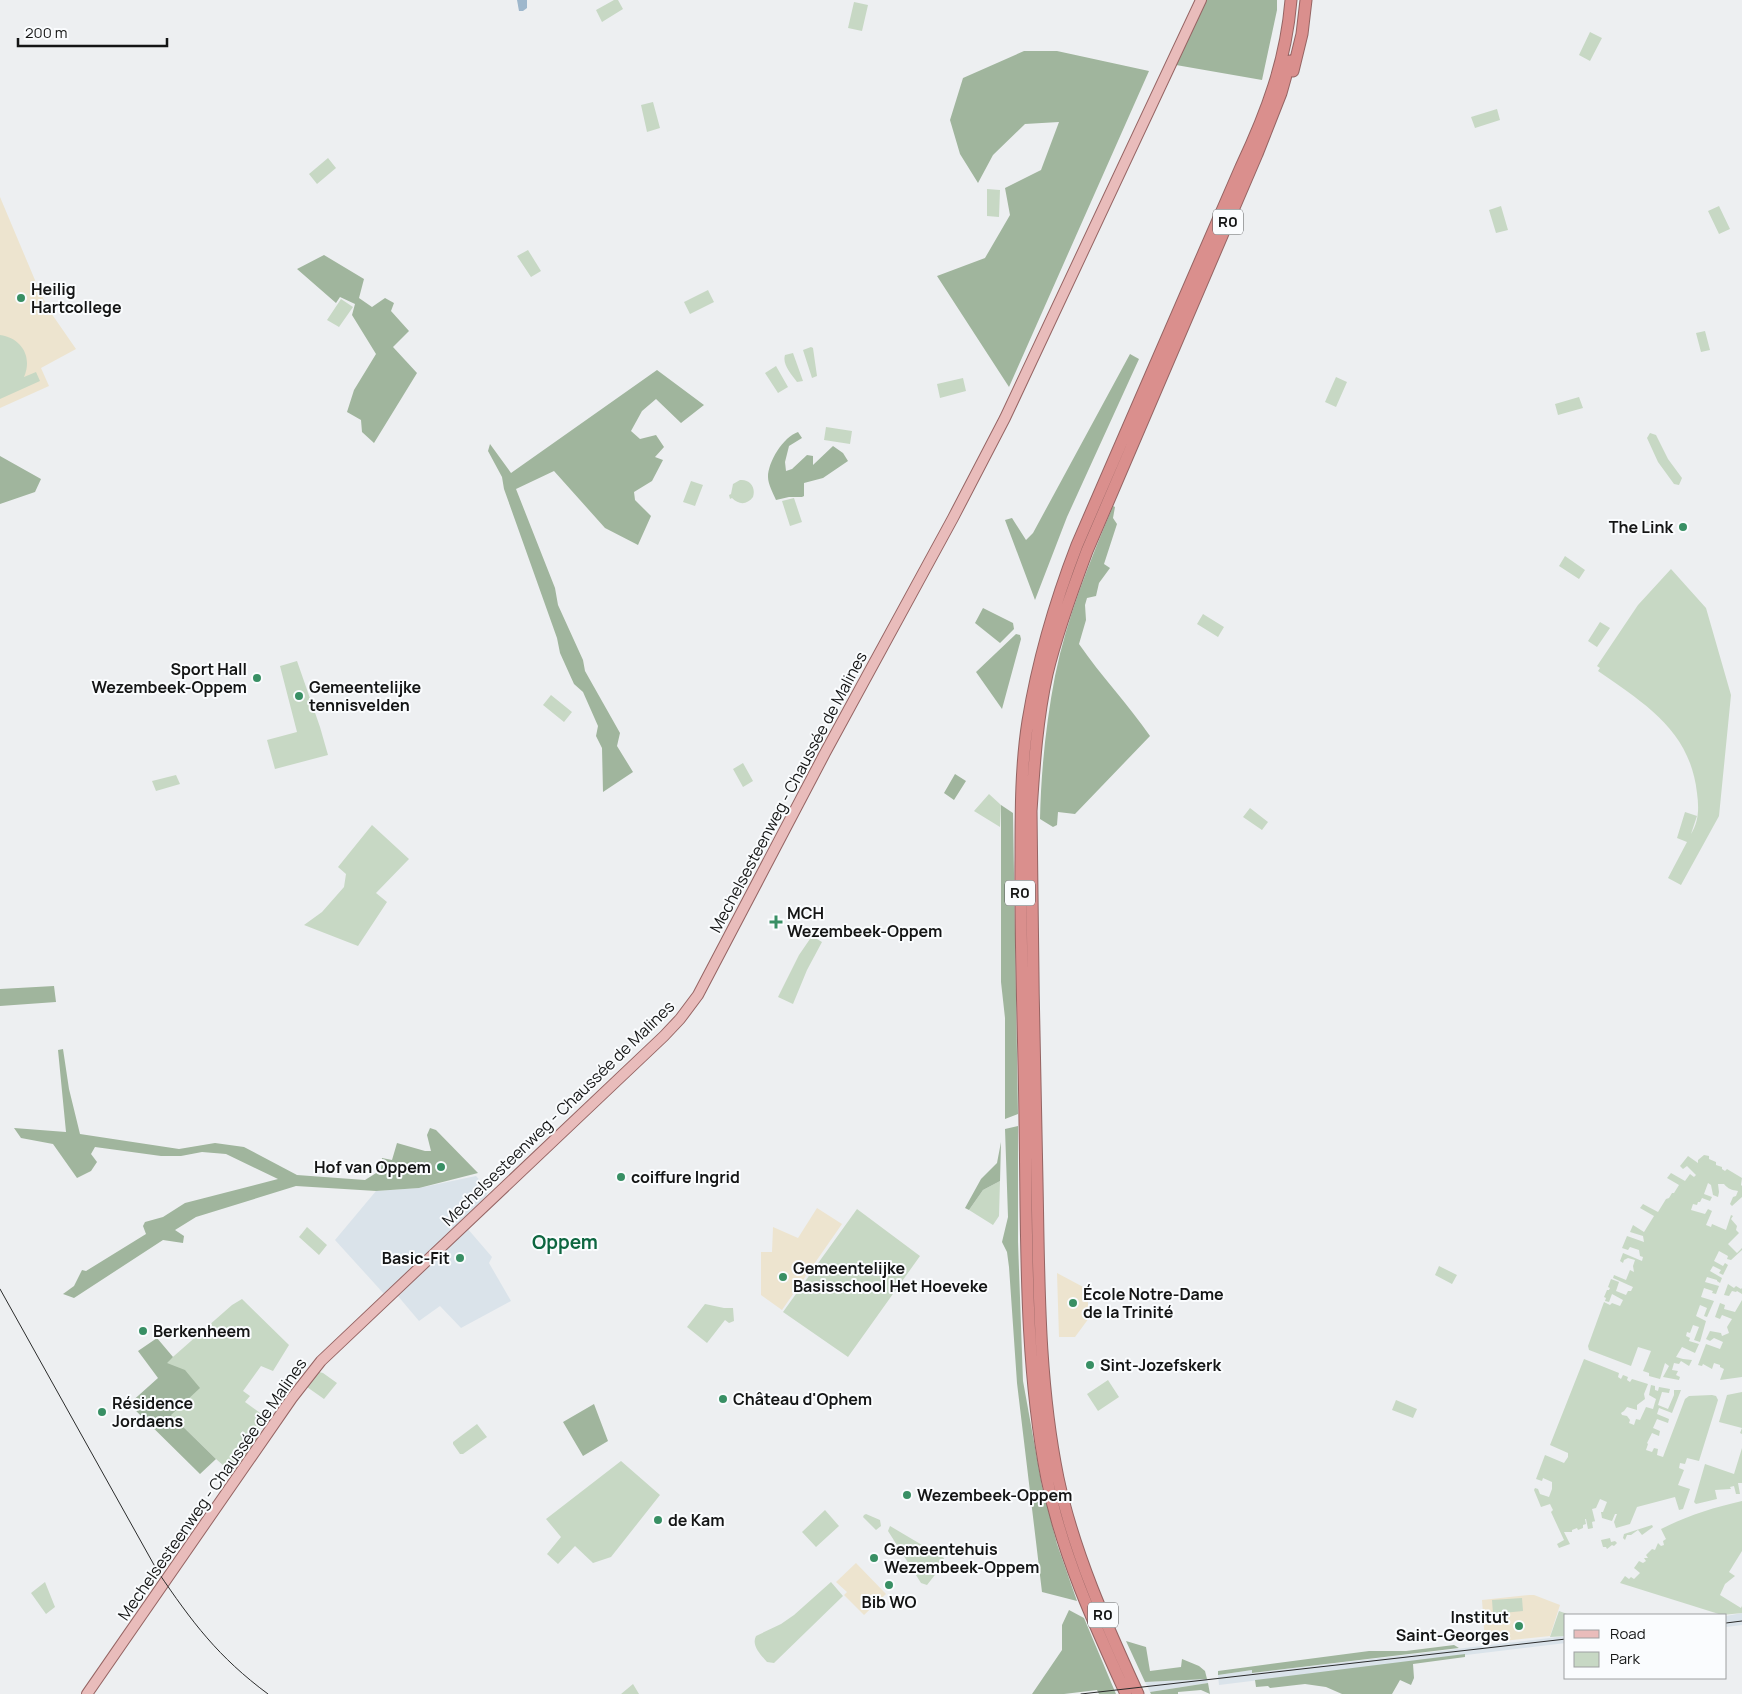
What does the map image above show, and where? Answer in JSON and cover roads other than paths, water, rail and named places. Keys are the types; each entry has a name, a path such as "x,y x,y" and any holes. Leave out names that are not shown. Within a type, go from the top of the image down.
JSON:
{"highway":[{"path":"1271,90 1284,0"},
{"name":"R0","path":"1126,1694 1086,1605 1063,1540 1048,1482 1034,1397 1029,1318 1020,912 1023,776 1028,724 1035,680 1060,591 1077,545 1261,125 1286,45 1291,0"},
{"path":"1290,71 1299,0"},
{"path":"1290,71 1302,34 1306,0"},
{"name":"R0","path":"1138,1694 1099,1606 1073,1534 1058,1479 1044,1396 1039,1318 1035,1108 1031,811 1034,765 1047,675 1071,594 1087,550 1257,154 1263,149 1271,132 1290,71"}],"main road":[{"name":"Mechelsesteenweg - Chaussée de Malines","path":"87,1694 292,1398 320,1362 664,1036 691,1005 1005,418 1201,0"}],"water":[{"path":"517,0 527,0 527,8 519,11"}],"tram line":[{"path":"0,1289 158,1572 182,1607 207,1638 250,1680 268,1694"},
{"path":"1727,1623 1742,1621"},
{"path":"1081,1694 1564,1639"}],"place":[{"name":"Heilig Hartcollege","path":"21,298"},
{"name":"The Link","path":"1683,527"},
{"name":"Sport Hall Wezembeek-Oppem","path":"257,678"},
{"name":"Gemeentelijke tennisvelden","path":"299,696"},
{"name":"MCH Wezembeek-Oppem","path":"776,922"},
{"name":"Hof van Oppem","path":"441,1167"},
{"name":"coiffure Ingrid","path":"621,1177"},
{"name":"Basic-Fit","path":"460,1258"},
{"name":"Gemeentelijke Basisschool Het Hoeveke","path":"783,1277"},
{"name":"École Notre-Dame de la Trinité","path":"1073,1303"},
{"name":"Berkenheem","path":"143,1331"},
{"name":"Sint-Jozefskerk","path":"1090,1365"},
{"name":"Château d'Ophem","path":"723,1399"},
{"name":"Résidence Jordaens","path":"102,1412"},
{"name":"Wezembeek-Oppem","path":"907,1495"},
{"name":"de Kam","path":"658,1520"},
{"name":"Gemeentehuis Wezembeek-Oppem","path":"874,1558"},
{"name":"Bib WO","path":"889,1585"},
{"name":"Institut Saint-Georges","path":"1519,1626"}],"district":[{"name":"Oppem","path":"565,1242"}]}
